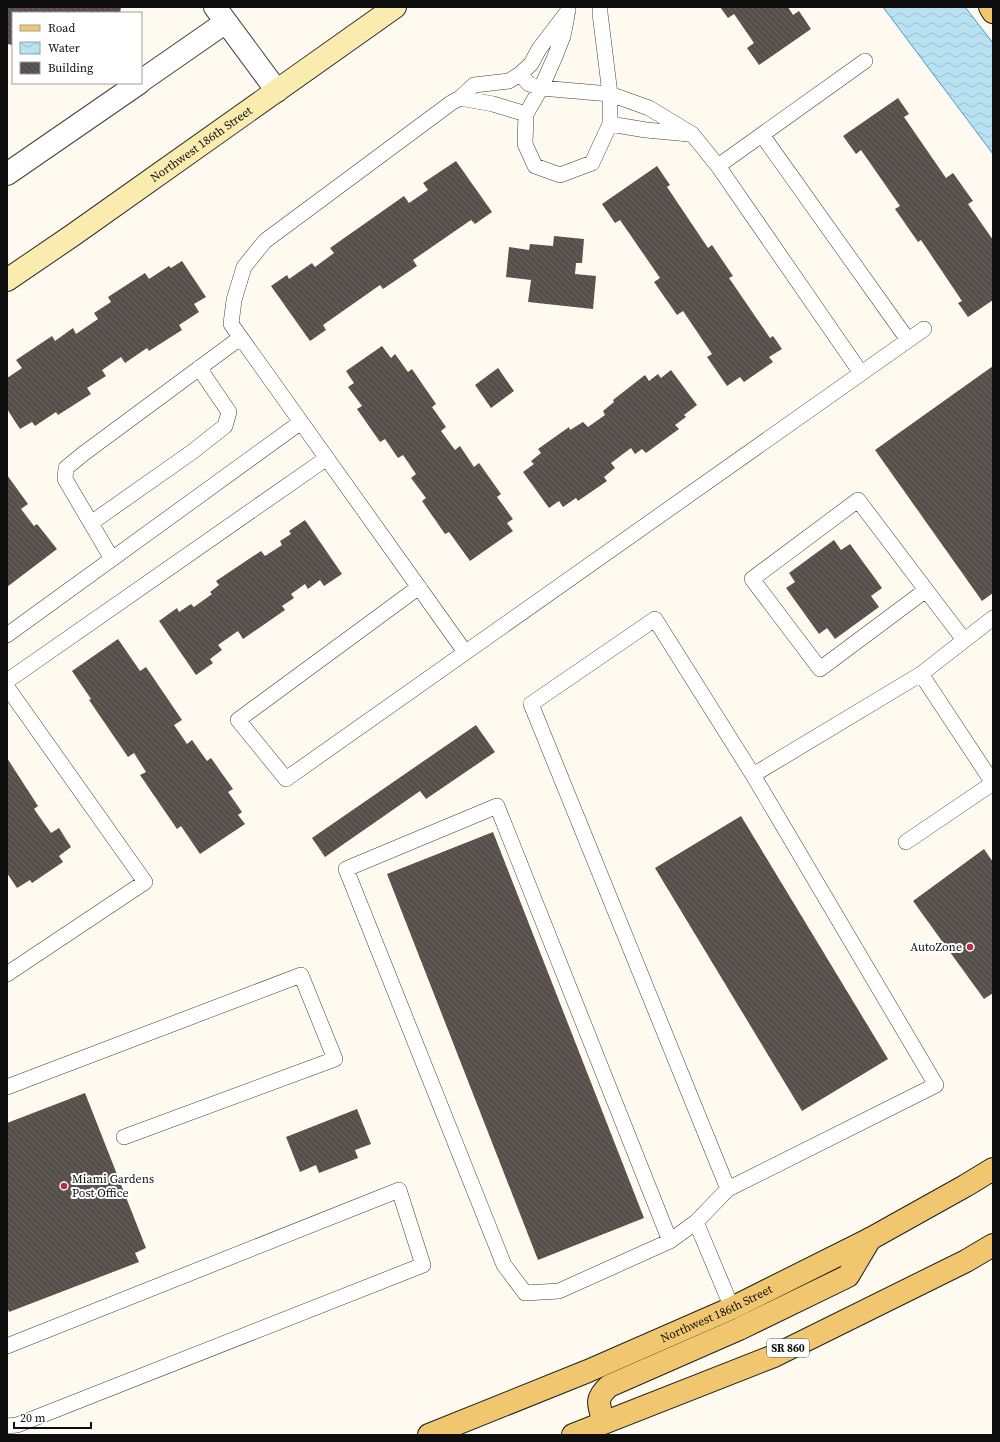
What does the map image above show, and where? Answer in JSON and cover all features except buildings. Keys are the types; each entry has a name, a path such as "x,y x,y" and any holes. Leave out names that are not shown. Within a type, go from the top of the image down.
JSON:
{"main road":[{"path":"990,7 993,12"},
{"name":"Northwest 186th Street","path":"429,1435 588,1371 732,1308 870,1239 993,1169"},
{"path":"607,1429 598,1403 601,1394 609,1386 739,1329 848,1276 870,1239"},
{"name":"SR 860","path":"573,1435 607,1429 774,1356 966,1261 993,1245"}],"street":[{"name":"Northwest 186th Street","path":"7,280 395,7"},
{"path":"142,80 220,15 277,91"},
{"path":"7,174 137,84"}],"lane":[{"path":"568,9 563,36 541,88 526,114 525,144 535,166 560,175 592,163 610,124 610,94 600,7"},
{"path":"465,652 240,338 231,324 234,300 244,267 265,241 451,102 460,98 474,85 509,81 520,74 531,64 539,49 568,9"},
{"path":"718,166 865,61"},
{"path":"520,74 529,84 541,88 610,94 649,108 692,134 718,166 861,373"},
{"path":"460,98 492,104 526,114"},
{"path":"610,124 646,130 692,134"},
{"path":"762,135 908,340"},
{"path":"419,587 238,720 286,779 924,329"},
{"path":"112,559 65,479 66,468 240,338"},
{"path":"91,523 192,452 225,426 229,412 199,368"},
{"path":"7,635 301,422"},
{"path":"7,680 327,458"},
{"path":"926,590 820,669 752,579 858,500 964,640"},
{"path":"753,775 921,674 993,618"},
{"path":"670,1241 497,806 346,869 504,1265 525,1294 559,1291 670,1241 696,1222 728,1189 936,1085 753,775 656,619 531,704 728,1189"},
{"path":"906,842 993,783 921,674"},
{"path":"7,687 145,882 7,974"},
{"path":"7,1087 301,975 335,1059 124,1138"},
{"path":"7,1346 399,1190 423,1265 15,1429"},
{"path":"696,1222 732,1308"}],"water":[{"path":"883,7 965,7 993,43 993,154"}],"place":[{"name":"AutoZone","path":"970,947"},
{"name":"Miami Gardens Post Office","path":"64,1186"}]}
